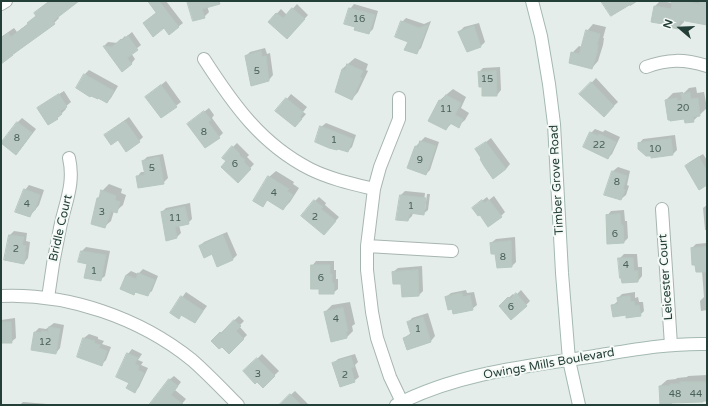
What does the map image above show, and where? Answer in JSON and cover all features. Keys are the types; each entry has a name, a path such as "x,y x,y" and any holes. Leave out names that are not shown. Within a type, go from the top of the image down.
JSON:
{"street":[{"path":"1,4 6,1"},
{"name":"Timber Grove Road","path":"532,1 541,36 550,84 554,124 562,273 569,360 579,405"},
{"path":"204,59 231,100 245,118 277,148 310,169 326,176 374,189"},
{"path":"646,67 660,62 674,60 707,66"},
{"path":"399,98 399,119 380,167 374,189 367,246 369,291 377,338 399,403"},
{"name":"Bridle Court","path":"48,298 60,225 69,196 72,169 69,158"},
{"name":"Leicester Court","path":"662,209 671,345"},
{"path":"367,246 452,251"},
{"path":"1,296 11,295 48,298 80,305 100,311 147,330 191,360 211,377 238,405"},
{"name":"Owings Mills Boulevard","path":"399,403 436,387 525,366 671,345 707,344"}],"building":[{"path":"50,1 79,1 53,21 55,24 1,64 1,38 8,33 11,37 36,16 34,13"},
{"path":"148,1 159,1 179,27 169,35 164,28 153,37 143,23 156,13"},
{"path":"187,1 219,1 220,4 202,9 205,18 193,21"},
{"path":"601,1 636,1 611,16"},
{"path":"672,1 699,4 700,1 707,1 707,25 680,20 678,29 669,27 669,25 651,22 654,6 671,9"},
{"path":"292,8 305,19 287,39 268,22 276,13 283,18"},
{"path":"349,8 375,15 369,34 354,30 355,27 344,24"},
{"path":"401,21 419,28 428,25 417,54 404,50 408,42 395,37"},
{"path":"474,26 481,47 467,52 458,32"},
{"path":"586,30 600,34 597,45 597,53 592,69 569,63 571,52 579,54"},
{"path":"128,36 138,50 127,58 132,64 122,72 103,46 112,47 121,39 122,40"},
{"path":"261,51 262,57 266,56 269,81 251,86 245,56"},
{"path":"347,64 363,71 360,77 362,78 352,100 335,92 342,69 345,70"},
{"path":"496,71 497,96 482,96 482,87 479,87 478,72"},
{"path":"84,74 114,91 107,103 98,98 90,97 76,88"},
{"path":"591,82 614,106 604,117 579,94"},
{"path":"161,85 177,107 161,118 145,97"},
{"path":"690,93 691,99 698,98 700,116 693,117 694,122 685,123 684,119 668,120 665,100 677,98 677,101 682,100 681,94"},
{"path":"59,94 67,107 60,111 62,114 57,118 58,119 48,125 37,108"},
{"path":"446,95 461,103 455,115 463,119 459,128 450,123 446,130 428,121 439,100 442,101"},
{"path":"286,98 303,112 300,117 302,119 295,127 275,111"},
{"path":"204,111 211,120 208,122 220,138 205,148 187,124"},
{"path":"125,121 140,142 126,152 118,140 111,145 104,135"},
{"path":"17,122 32,133 16,155 1,143"},
{"path":"320,126 353,139 348,152 329,148 315,142"},
{"path":"590,132 598,136 599,134 616,142 608,159 583,147"},
{"path":"671,139 673,155 651,158 651,156 646,156 638,149 638,143"},
{"path":"420,141 436,146 426,175 407,168 415,146 418,147"},
{"path":"486,142 506,169 493,179 475,149"},
{"path":"232,146 251,169 238,183 221,167 226,161 222,158"},
{"path":"159,157 164,184 138,188 136,176 145,175 142,161"},
{"path":"699,157 707,171 707,185 699,190 685,166"},
{"path":"612,171 627,176 623,189 625,190 621,200 604,195"},
{"path":"268,176 289,189 287,191 293,195 283,210 267,200 263,207 253,201"},
{"path":"24,189 40,195 35,210 33,210 30,217 15,212"},
{"path":"101,190 116,196 115,200 120,202 117,213 111,211 105,228 91,224 97,198 99,198"},
{"path":"400,195 426,198 424,215 410,213 408,221 396,220"},
{"path":"314,200 323,207 321,209 336,221 324,235 301,216"},
{"path":"482,200 484,203 489,200 502,217 488,227 480,215 478,216 472,208"},
{"path":"185,207 189,224 175,227 177,238 166,241 161,212"},
{"path":"620,214 621,225 623,225 624,243 607,244 606,215"},
{"path":"9,235 24,237 22,245 26,246 26,252 24,264 4,260"},
{"path":"223,235 233,260 217,267 212,254 204,258 199,246"},
{"path":"511,241 512,267 497,268 495,254 491,254 490,243"},
{"path":"707,247 707,272 696,272 695,265 692,265 691,248"},
{"path":"81,251 106,255 101,281 84,278 87,264 78,262"},
{"path":"618,258 633,258 634,271 638,271 638,282 622,283"},
{"path":"311,265 330,265 332,283 334,283 334,294 319,294 319,289 311,289"},
{"path":"418,270 419,296 402,297 401,284 393,284 392,272"},
{"path":"138,273 155,280 148,296 135,292 134,295 120,289 126,275 136,279"},
{"path":"462,293 463,297 470,295 473,310 453,314 452,309 448,310 445,297"},
{"path":"516,293 527,306 511,320 499,306 508,297 510,299"},
{"path":"181,296 203,311 195,323 181,315 179,319 170,313"},
{"path":"630,296 631,302 634,301 635,306 639,305 641,316 626,318 626,315 613,317 611,305 618,304 617,298"},
{"path":"343,308 348,331 346,332 347,338 331,342 324,312"},
{"path":"423,317 431,342 407,350 403,338 411,335 407,322"},
{"path":"234,320 241,326 236,331 244,339 229,354 222,347 219,349 211,341"},
{"path":"1,322 11,322 12,343 1,343"},
{"path":"49,327 60,329 56,354 31,350 34,332 48,332"},
{"path":"83,338 95,341 94,343 100,345 99,348 107,351 102,366 77,357"},
{"path":"127,353 138,358 135,364 139,366 138,370 144,373 135,393 126,388 129,383 116,377"},
{"path":"351,357 354,367 351,368 355,382 340,387 332,363"},
{"path":"257,358 275,376 263,388 257,382 255,384 243,371"},
{"path":"169,379 178,386 171,395 184,405 149,405"},
{"path":"680,382 707,382 707,401 660,405 659,386 670,386 670,384 680,384"},
{"path":"290,394 301,405 279,405"}]}
